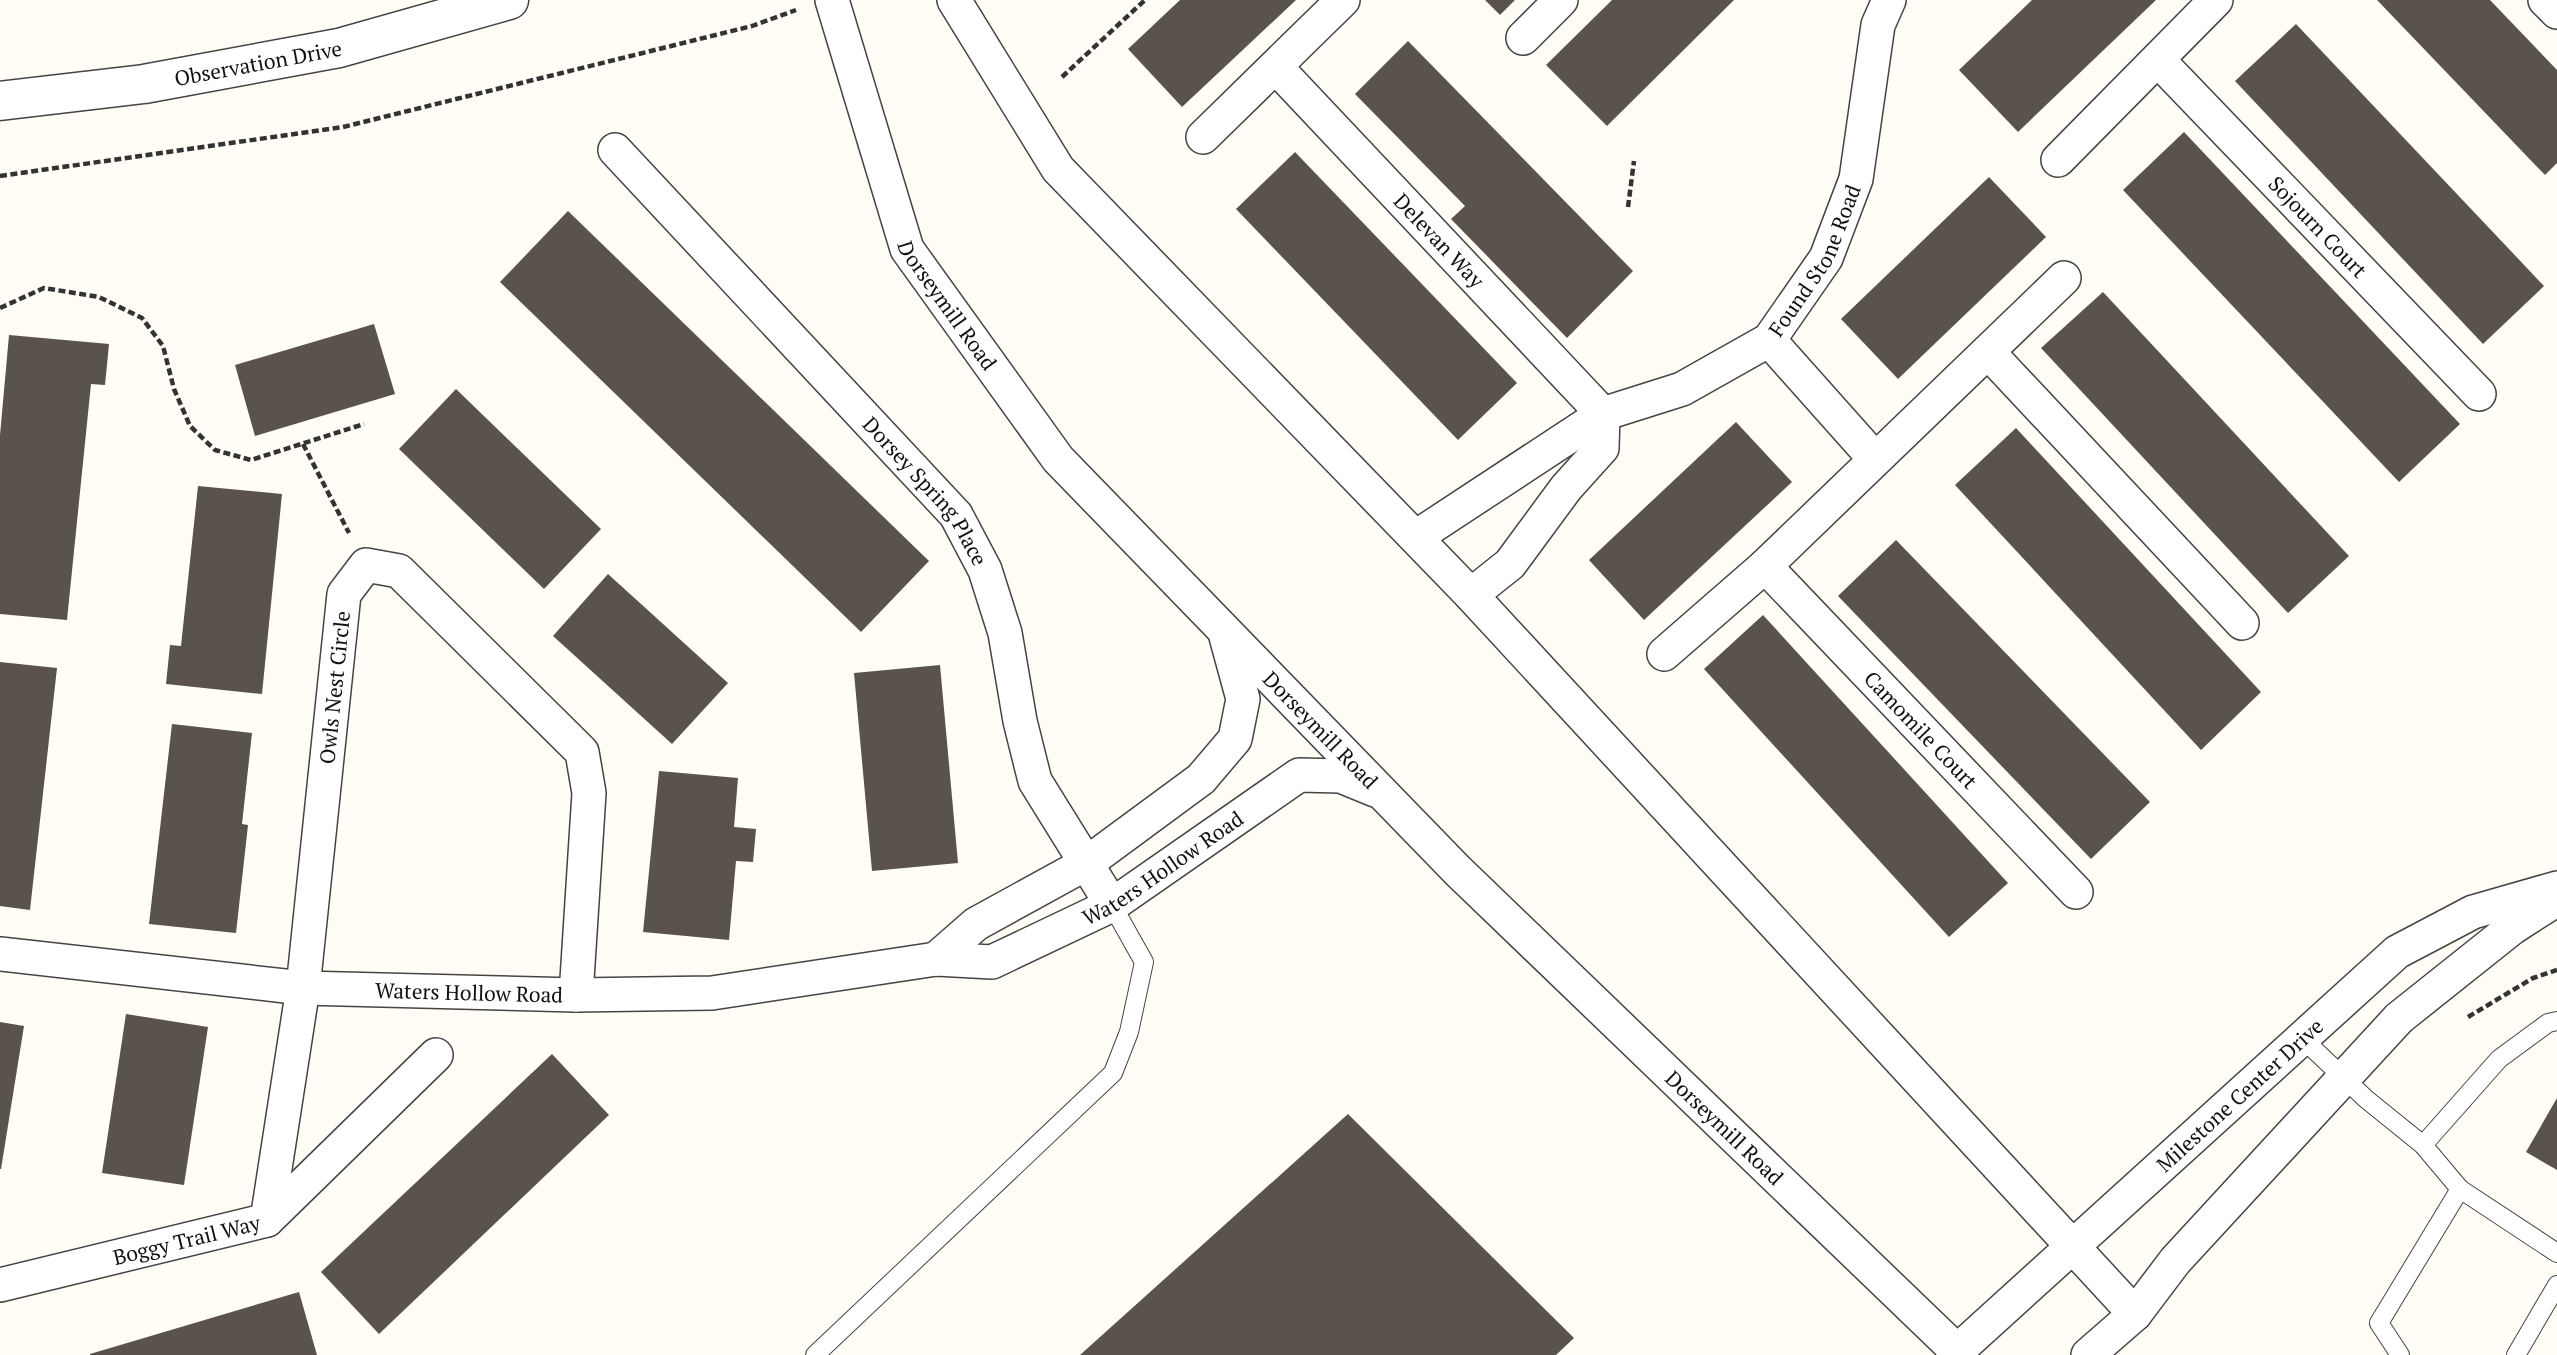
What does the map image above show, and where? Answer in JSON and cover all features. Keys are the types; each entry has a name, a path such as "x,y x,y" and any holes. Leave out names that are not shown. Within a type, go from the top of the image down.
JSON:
{"street":[{"name":"Observation Drive","path":"0,101 144,84 340,48 509,0"},
{"path":"954,0 1058,169 1356,479 1471,594 2135,1314"},
{"path":"1203,137 1343,0"},
{"path":"1524,38 1561,0"},
{"name":"Found Stone Road","path":"1416,537 1603,414 1682,388 1769,340 1826,258 1856,179 1878,24 1889,0"},
{"path":"2058,160 2216,0"},
{"path":"2545,0 2557,12"},
{"name":"Dorseymill Road","path":"817,4 907,248 1058,459 1457,870 1957,1354"},
{"name":"Sojourn Court","path":"2158,60 2479,394"},
{"name":"Delevan Way","path":"1276,66 1603,414"},
{"name":"Dorsey Spring Place","path":"615,150 956,515 985,570 1005,632 1020,721 1035,781 1112,905"},
{"path":"1664,654 1765,566 2064,278"},
{"path":"1769,340 1875,459"},
{"path":"1988,352 2242,623"},
{"path":"1471,594 1510,564 1602,448 1603,414"},
{"path":"366,565 399,571 582,752 589,793 576,995"},
{"name":"Owls Nest Circle","path":"267,1220 303,988 344,594 366,565"},
{"name":"Camomile Court","path":"1765,566 2076,892"},
{"name":"Waters Hollow Road","path":"936,960 976,924 1087,863 1201,779 1235,739 1242,699 1225,631"},
{"name":"Waters Hollow Road","path":"0,954 303,988 576,995 712,993 936,960 992,962 1112,905 1299,775 1341,776 1381,793"},
{"name":"Milestone Center Drive","path":"1957,1354 2071,1245 2397,952 2473,912 2557,888"},
{"path":"2088,1355 2135,1314 2175,1261 2399,1018 2512,928 2557,899"},
{"name":"Boggy Trail Way","path":"0,1285 267,1220 436,1055"}],"lane":[{"path":"815,1355 1113,1073 1129,1032 1144,962 1112,905"},
{"path":"2423,1144 2499,1059 2548,1023 2557,1021"},
{"path":"2303,1039 2345,1076 2366,1099 2423,1144 2460,1189 2557,1253"},
{"path":"2400,1355 2379,1323 2460,1189"},
{"path":"2516,1355 2557,1285"}],"path":[{"path":"1062,77 1145,0"},
{"path":"0,176 343,127 752,26 817,4"},
{"path":"1628,207 1633,161"},
{"path":"0,308 44,288 99,297 142,318 163,346 174,390 190,426 215,450 251,460 364,424"},
{"path":"303,444 366,565"}],"building":[{"path":"1180,0 1296,0 1182,107 1128,49"},
{"path":"1485,0 1515,0 1500,15"},
{"path":"1612,0 1734,0 1607,126 1546,65"},
{"path":"2032,0 2156,0 2018,132 1959,70"},
{"path":"2377,0 2490,0 2557,70 2557,163 2545,175"},
{"path":"2296,24 2544,286 2483,344 2235,81"},
{"path":"1408,41 1633,271 1567,338 1451,219 1465,206 1355,94"},
{"path":"2184,132 2460,424 2399,482 2123,190"},
{"path":"1295,152 1517,383 1458,440 1236,209"},
{"path":"1989,177 2046,237 1898,379 1841,319"},
{"path":"568,211 929,561 861,632 500,282"},
{"path":"2103,292 2349,556 2288,613 2041,348"},
{"path":"374,324 395,394 255,436 235,365"},
{"path":"9,335 109,344 105,385 91,384 67,620 0,614 0,435"},
{"path":"456,389 601,529 544,589 399,449"},
{"path":"1736,422 1792,482 1644,620 1589,560"},
{"path":"2016,428 2261,692 2201,750 1955,485"},
{"path":"198,486 282,494 262,694 166,684 170,645 181,646"},
{"path":"1896,540 2150,802 2091,859 1838,596"},
{"path":"608,574 728,683 672,744 553,636"},
{"path":"1763,615 2008,883 1949,937 1704,669"},
{"path":"0,662 57,668 30,910 0,906"},
{"path":"940,665 958,863 872,871 854,673"},
{"path":"172,724 252,733 242,824 248,825 236,933 149,924"},
{"path":"659,771 738,778 734,827 756,829 753,862 736,861 729,940 643,932"},
{"path":"126,1014 208,1027 184,1185 102,1173"},
{"path":"0,1022 24,1026 1,1169 0,1169"},
{"path":"552,1054 609,1115 379,1334 321,1272"},
{"path":"2557,1098 2557,1170 2526,1152"},
{"path":"1348,1114 1574,1338 1556,1355 1080,1355"},
{"path":"299,1292 317,1355 90,1355 90,1354"}]}
